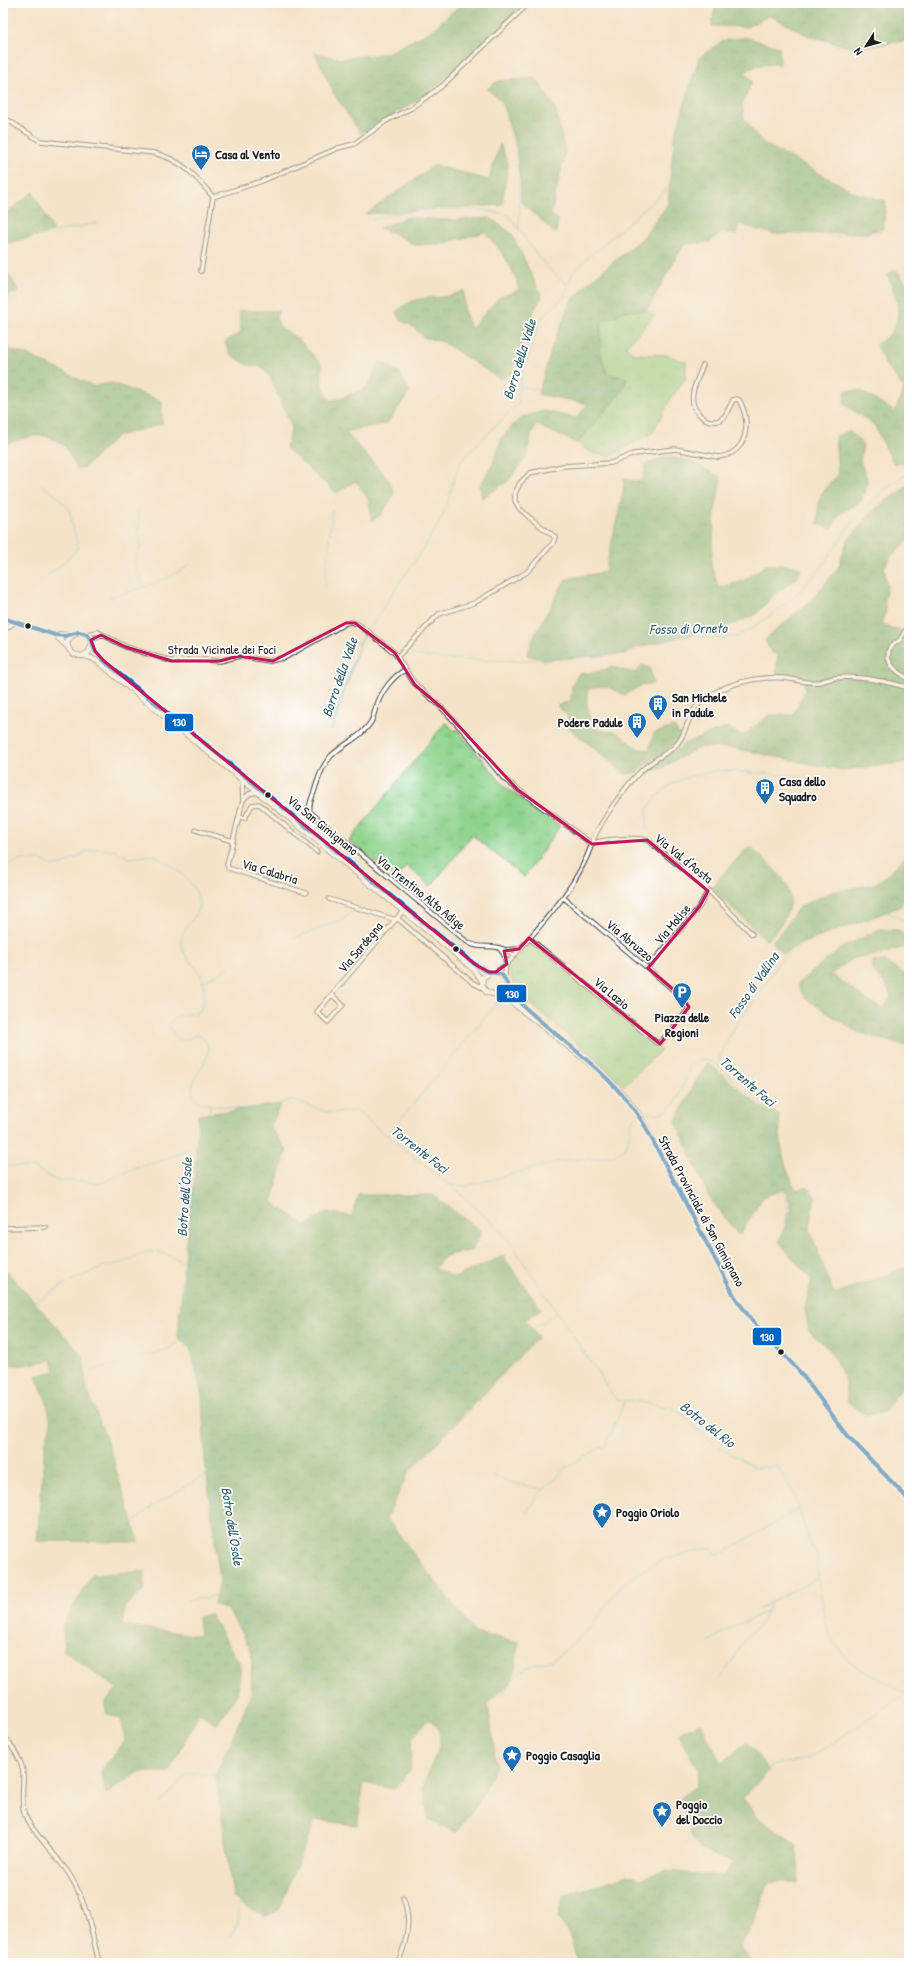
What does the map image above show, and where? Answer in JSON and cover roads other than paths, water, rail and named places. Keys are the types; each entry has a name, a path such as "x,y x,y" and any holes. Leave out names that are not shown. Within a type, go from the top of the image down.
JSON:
{"main road":[{"path":"3,618 52,634 73,635"},
{"path":"52,634 68,647 73,654 82,656 89,652 91,642 86,634 79,632 73,635 69,640 68,647"},
{"name":"Via San Gimignano","path":"91,642 97,654 104,661 473,963 489,972"},
{"name":"Via San Gimignano","path":"82,656 94,660 242,779 470,967 482,981"},
{"path":"489,972 496,972 505,979 506,985 513,996 604,1075 510,1000 497,995 488,994 483,988 482,981 489,972"},
{"path":"497,995 502,992 506,985"},
{"name":"Strada Provinciale di San Gimignano","path":"604,1075 622,1093 643,1121 735,1297 746,1314 800,1372 826,1408 858,1446 909,1500"}],"street":[{"path":"213,197 262,181 338,148 354,144 386,120 411,108 442,86 467,64 529,3"},
{"path":"3,117 40,141 94,146 166,156 184,166 213,197"},
{"path":"201,270 213,197"},
{"path":"592,844 504,779 447,713 414,683 398,656 439,614 474,603 527,572 553,543 555,537 524,513 515,501 515,493 520,483 530,473 562,466 611,463 643,453 676,449 718,457 723,457 736,450 745,438 746,434 744,414 737,398 733,400 725,416 718,421 707,420 701,417 693,408 692,399 694,388 703,365"},
{"path":"3,631 15,622"},
{"name":"Strada Vicinale dei Foci","path":"86,634 97,632 126,647 169,661 220,661 239,656 270,661 284,658 348,622 355,623 372,634 398,656"},
{"path":"908,627 900,640 890,647 888,659 892,667 909,680"},
{"path":"91,642 102,634"},
{"name":"Via Trentino Alto Adige","path":"405,670 396,676 379,699 372,721 366,729 357,738 334,753 324,765 310,804 310,812 466,941 478,946 498,947 507,950 519,949"},
{"path":"496,972 507,964 564,898 584,864 598,828 633,781 648,766 680,742 691,712 701,701 715,692 733,685 753,680 783,678 803,682 820,682 833,678 852,677 889,682 909,688"},
{"name":"Via Calabria","path":"242,779 243,800 227,865 229,869 306,892"},
{"path":"243,800 249,794 257,792"},
{"path":"239,817 245,818 252,805 259,804 317,852"},
{"path":"196,830 233,841"},
{"name":"Via Val d'Aosta","path":"592,844 600,841 645,839 708,891 752,934"},
{"name":"Via Molise","path":"648,968 700,906 708,891"},
{"name":"Via Abruzzo","path":"564,898 683,998"},
{"path":"329,899 397,919 471,981 483,988"},
{"name":"Via Sardegna","path":"332,995 343,1005 328,1022 317,1012 403,911"},
{"name":"Via Lazio","path":"529,938 657,1043 661,1042 689,1010 683,998"},
{"path":"498,947 504,954 507,964 505,979"},
{"name":"Via Trentino Alto Adige","path":"507,950 513,957"},
{"path":"504,954 513,957"},
{"path":"3,1228 45,1227"},
{"path":"3,1732 20,1762 23,1772 24,1814 30,1824 69,1873 77,1887 91,1927 99,1963"},
{"path":"398,1963 403,1951 408,1929 408,1912 404,1898"}],"waterway":[{"name":"Borro della Valle","path":"331,731 360,642 370,630 386,602 423,549 440,521 461,461 518,403 519,386 542,317 564,297 573,273 593,253 665,191 672,179 676,146 685,115"},
{"path":"515,142 521,163 519,229"},
{"path":"666,191 695,210 801,233 841,237"},
{"path":"373,219 408,212 440,209 473,209 508,215 549,270 567,284"},
{"path":"3,240 22,239 97,223"},
{"path":"420,325 461,348 490,371 519,386 572,396 599,392 614,385"},
{"name":"Fosso di Orneto","path":"405,654 445,659 518,661 629,648 636,639 700,636 721,638 737,637 753,628 787,603 801,590 820,569 850,525 865,508 883,490 909,472"},
{"path":"42,485 58,497 69,509 78,548 59,567 48,575"},
{"path":"138,510 140,546 135,565 143,585"},
{"path":"325,587 332,510"},
{"path":"110,597 130,592 151,584 189,565"},
{"path":"646,831 648,809 657,796 672,784 691,776 717,770 800,776"},
{"name":"Torrente Foci","path":"3,867 21,860 41,860 52,866 63,865 88,851 99,849 116,851 129,858 153,855 170,864 186,878 193,887 199,905 194,918 182,934 181,943 186,956 202,977 204,983 204,997 199,1012 178,1016 170,1026 174,1035 180,1040 187,1040 195,1035 206,1041 208,1049 207,1057 194,1082 192,1090 194,1097 202,1104 261,1111 277,1106 291,1099 323,1111 338,1113 355,1110 449,1185 467,1186 558,1162 614,1156 621,1152 625,1147 628,1141 631,1125 637,1116"},
{"name":"Fosso di Vallina","path":"719,1066 720,1057 729,1036 770,977 778,962 811,930 835,927 865,918 909,896"},
{"path":"883,911 909,922"},
{"path":"293,939 343,919 352,912"},
{"name":"Borro della Valle","path":"205,981 229,967"},
{"path":"388,1135 499,1000"},
{"name":"Torrente Foci","path":"641,1113 659,1113 672,1106 677,1100 692,1063 701,1060 709,1061 717,1065 743,1092 771,1110 774,1120 773,1151 776,1173 788,1205 785,1231 795,1250 816,1268 818,1292 815,1319 828,1335 849,1350 854,1384 868,1401 878,1398 909,1359"},
{"name":"Botro dell'Osole","path":"211,1105 198,1147 194,1168 195,1214 192,1239 183,1272 181,1309 188,1344 199,1374 205,1398 208,1426 206,1449 212,1461 216,1494 226,1539 235,1598 247,1625 256,1638 264,1661 263,1677 256,1704 248,1720 230,1745 227,1761 228,1790 225,1801 229,1815 239,1832 241,1847 239,1916 237,1925 229,1937"},
{"path":"3,1165 35,1168 55,1180 102,1183 130,1170 160,1161 198,1146"},
{"name":"Botro del Rio","path":"452,1186 498,1228 512,1245 616,1400 642,1402 672,1408 685,1416 698,1431 722,1450 736,1456 755,1468 777,1466 794,1493 809,1541 817,1555 817,1570 826,1627 832,1639 848,1660 857,1667 909,1695"},
{"path":"32,1304 70,1281 107,1266 122,1263 148,1252 162,1253 184,1262"},
{"path":"370,1439 398,1400 442,1373 497,1351 523,1336 558,1312"},
{"path":"91,1371 168,1349 185,1337"},
{"path":"526,1513 537,1496 569,1465 606,1445 625,1401"},
{"path":"124,1531 151,1507 213,1470"},
{"path":"492,1475 512,1483 544,1489"},
{"path":"503,1694 519,1672 533,1665 550,1661 562,1653 592,1626 618,1589 656,1562 708,1548 713,1548 716,1554 723,1553 800,1508"},
{"path":"758,1609 818,1578"},
{"path":"187,1600 210,1597 233,1588"},
{"path":"719,1680 745,1639 760,1625 771,1602"},
{"path":"708,1642 735,1625 746,1622 766,1611"},
{"path":"262,1650 266,1655 317,1677 352,1705 393,1757 397,1773"},
{"path":"722,1805 772,1766 786,1762 809,1759 905,1694"},
{"path":"159,1804 188,1774 226,1775"},
{"path":"569,1906 636,1917 649,1931 654,1959 663,1963"}],"place":[{"name":"Casa al Vento","path":"201,171"},
{"name":"San Michele in Padule","path":"658,721"},
{"name":"Podere Padule","path":"637,739"},
{"name":"Casa dello Squadro","path":"765,805"},
{"name":"Piazza delle Regioni","path":"682,1009"},
{"name":"Poggio Oriolo","path":"602,1529"},
{"name":"Poggio Casaglia","path":"512,1772"},
{"name":"Poggio del Doccio","path":"662,1828"}]}
